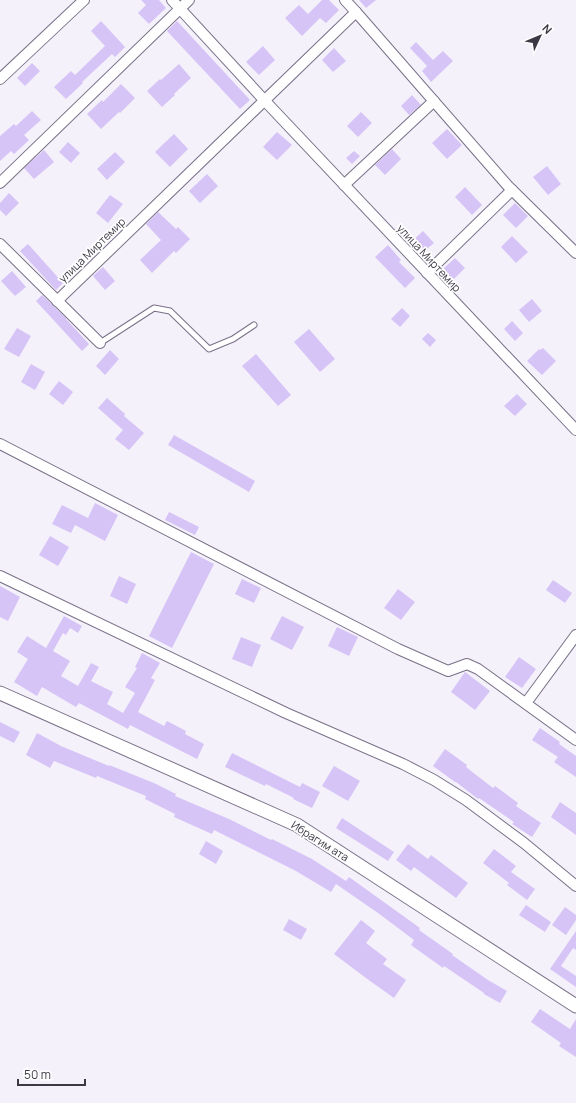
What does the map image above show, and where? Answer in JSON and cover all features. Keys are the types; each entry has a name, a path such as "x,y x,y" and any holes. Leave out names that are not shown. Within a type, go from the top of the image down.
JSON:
{"street":[{"path":"0,79 84,0"},
{"name":"улица Миртемир","path":"172,0 265,101 576,430"},
{"path":"0,183 190,0"},
{"path":"345,0 512,190 576,253"},
{"name":"улица Миртемир","path":"57,301 356,12"},
{"path":"344,185 434,101"},
{"path":"427,273 512,190"},
{"path":"0,244 100,343"},
{"path":"0,444 398,649 448,671 467,664 478,668 576,740"},
{"path":"0,576 286,714 403,764 434,780 466,800 524,843 576,886"},
{"path":"526,703 576,635"},
{"name":"Ибрагим ата","path":"0,693 297,825 576,1006"}],"lane":[{"path":"100,343 154,308 170,312 209,349 233,339 254,325"}],"building":[{"path":"141,0 159,0 166,8 149,24 138,13 146,5"},
{"path":"322,0 329,0 339,10 326,23 320,18 302,36 285,18 299,5 308,14"},
{"path":"359,0 376,0 366,8"},
{"path":"101,21 125,47 115,57 112,54 66,99 54,87 71,71 75,75 105,46 91,31"},
{"path":"177,21 250,100 240,109 167,31"},
{"path":"416,42 433,60 443,51 453,61 431,82 422,71 427,66 410,48"},
{"path":"263,46 275,60 259,75 246,62"},
{"path":"334,48 346,61 333,72 322,60"},
{"path":"32,63 40,71 25,86 17,78"},
{"path":"179,64 191,78 162,107 147,91"},
{"path":"121,84 135,98 101,129 87,114 102,100 103,102"},
{"path":"412,95 421,105 409,115 401,106"},
{"path":"32,111 41,120 24,135 29,140 14,154 11,151 0,161 0,136 14,124 16,126"},
{"path":"361,112 372,123 358,137 347,126"},
{"path":"447,129 462,145 447,159 432,143"},
{"path":"277,132 292,145 277,160 263,147"},
{"path":"174,134 188,149 170,167 155,152"},
{"path":"68,142 80,153 71,163 59,152"},
{"path":"392,149 401,159 385,175 375,165"},
{"path":"44,150 54,162 34,179 24,168"},
{"path":"354,151 360,156 352,164 346,158"},
{"path":"115,152 125,162 107,180 97,169"},
{"path":"547,166 561,184 548,195 533,177"},
{"path":"207,174 218,186 200,203 189,191"},
{"path":"465,187 482,205 472,215 455,197"},
{"path":"9,193 19,203 6,216 0,210 0,203"},
{"path":"110,195 123,204 108,223 96,213"},
{"path":"515,203 528,216 516,228 503,215"},
{"path":"158,212 176,229 178,227 190,239 176,253 174,251 152,273 140,260 161,240 146,224"},
{"path":"423,231 434,243 422,253 412,241"},
{"path":"512,236 528,252 516,263 501,247"},
{"path":"28,244 63,283 56,290 20,251"},
{"path":"388,245 401,260 399,262 415,278 405,288 375,257"},
{"path":"455,258 465,268 453,280 443,269"},
{"path":"103,267 115,281 105,290 93,276"},
{"path":"12,271 26,287 15,296 1,281"},
{"path":"42,295 66,318 89,344 82,351 36,301"},
{"path":"532,299 542,311 529,322 519,310"},
{"path":"402,308 410,316 400,327 391,319"},
{"path":"512,321 523,333 515,341 504,329"},
{"path":"17,328 31,336 19,357 4,349"},
{"path":"309,329 335,359 320,372 294,342"},
{"path":"428,333 436,340 430,347 422,339"},
{"path":"543,348 556,361 542,375 527,361 539,349 540,350"},
{"path":"110,350 119,359 105,375 96,366"},
{"path":"256,354 291,395 278,406 242,366"},
{"path":"31,364 45,372 35,390 21,382"},
{"path":"59,381 73,392 63,405 49,394"},
{"path":"517,394 527,404 515,416 504,406"},
{"path":"107,398 125,414 124,416 144,433 129,450 115,439 123,430 98,408"},
{"path":"174,435 255,481 249,492 168,445"},
{"path":"95,503 118,515 105,541 75,525 71,533 52,524 62,505 88,518"},
{"path":"169,512 199,527 195,535 165,520"},
{"path":"50,536 69,547 58,566 39,555"},
{"path":"191,552 214,564 172,648 149,636"},
{"path":"119,576 136,584 127,604 110,596"},
{"path":"242,579 261,588 254,603 235,594"},
{"path":"553,580 572,593 565,603 546,590"},
{"path":"0,586 20,597 8,621 0,617"},
{"path":"398,589 415,602 401,620 384,608"},
{"path":"64,616 82,626 78,633 70,628 66,635 63,633 53,651 70,661 61,676 78,686 91,663 99,667 91,681 113,692 107,704 123,713 135,693 125,687 137,668 135,667 142,653 160,663 151,678 155,680 138,712 164,726 167,721 186,731 185,734 204,744 197,759 130,725 128,729 79,703 76,707 42,687 37,696 14,682 28,659 17,652 27,636 46,648"},
{"path":"282,616 304,627 292,650 270,639"},
{"path":"337,627 358,637 349,656 328,646"},
{"path":"241,637 261,645 252,667 232,659"},
{"path":"519,657 536,669 522,688 505,677"},
{"path":"465,672 490,691 475,710 451,692"},
{"path":"0,722 20,732 14,743 0,736"},
{"path":"540,728 560,742 559,744 576,756 576,777 554,762 558,757 532,740"},
{"path":"37,733 61,746 154,783 176,794 175,796 229,819 271,840 272,839 312,859 346,881 349,877 420,928 419,930 453,954 452,955 488,980 507,991 500,1003 484,994 444,966 443,968 411,945 414,940 336,884 331,892 296,871 214,830 212,834 174,817 175,814 145,799 146,796 97,776 96,778 54,761 50,768 26,755"},
{"path":"445,749 467,765 466,767 493,788 495,786 518,803 516,806 541,823 532,837 512,824 514,822 479,798 478,799 433,766"},
{"path":"232,753 300,787 302,783 320,792 312,808 266,784 265,786 225,767"},
{"path":"334,766 360,781 348,801 322,786"},
{"path":"560,802 576,813 576,835 551,817"},
{"path":"342,818 394,852 388,861 336,828"},
{"path":"206,841 223,851 216,864 199,854"},
{"path":"408,844 428,859 431,855 468,883 456,898 414,867 411,871 396,860"},
{"path":"494,849 516,866 511,872 535,889 527,900 507,885 509,883 483,863"},
{"path":"526,905 551,922 545,932 519,915"},
{"path":"565,907 576,915 576,920 566,935 552,925"},
{"path":"289,919 307,929 301,940 283,930"},
{"path":"361,920 375,931 366,943 387,959 383,964 406,980 394,998 334,954"},
{"path":"576,931 576,950 573,948 561,966 576,976 576,987 550,969"},
{"path":"540,1009 570,1029 576,1019 576,1057 559,1046 561,1043 531,1022"}]}
